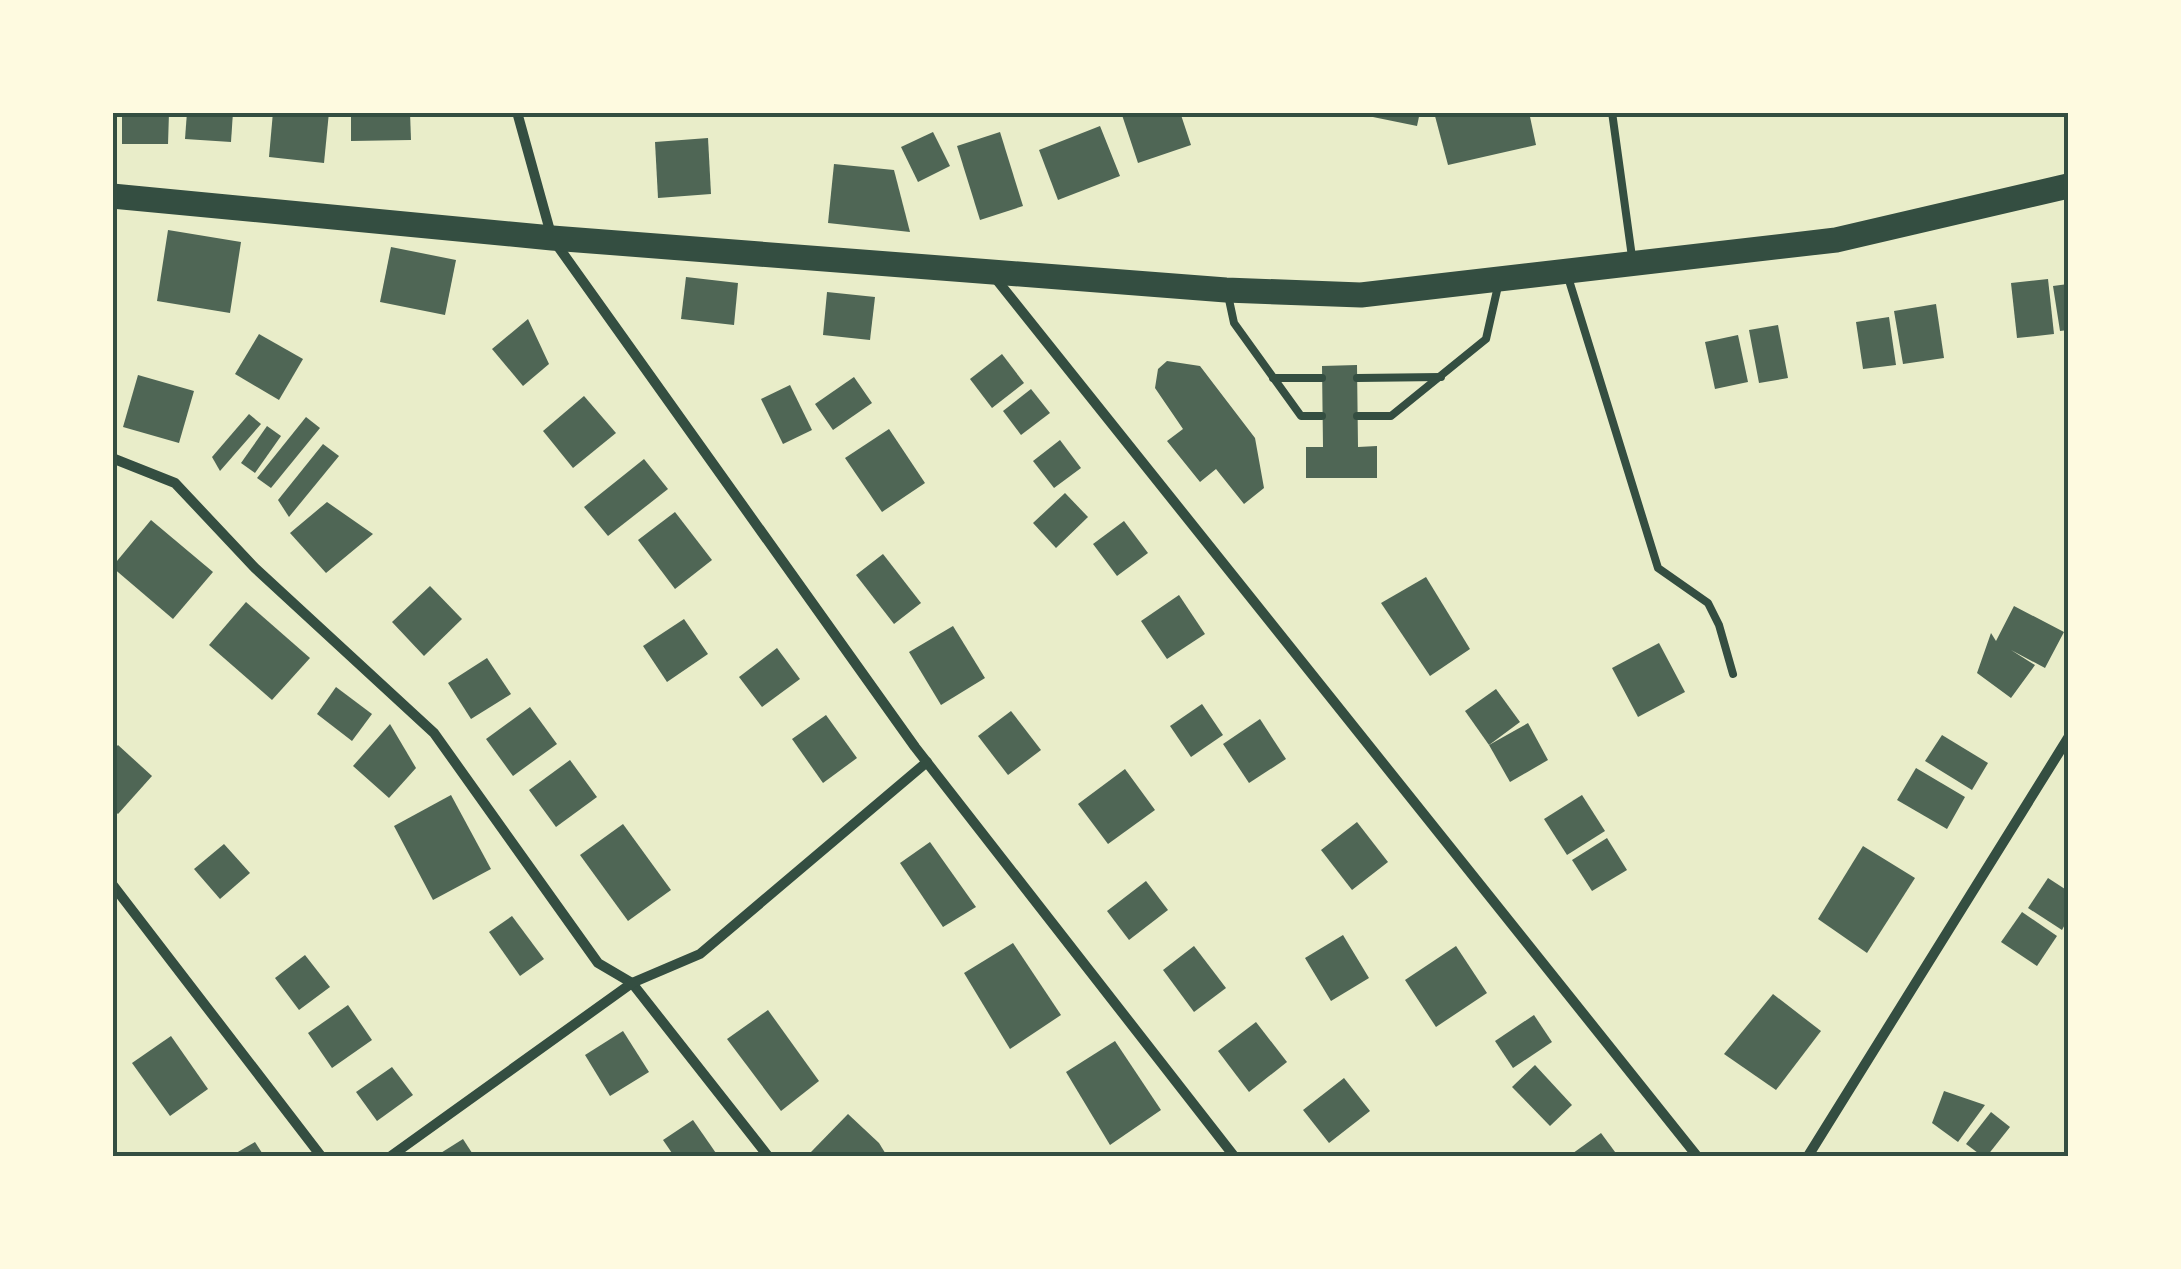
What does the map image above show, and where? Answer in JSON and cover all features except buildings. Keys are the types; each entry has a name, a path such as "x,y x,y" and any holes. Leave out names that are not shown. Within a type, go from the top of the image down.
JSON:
{"main road":[{"path":"112,196 552,238 1226,290 1360,295 1836,240 2068,186"}],"street":[{"path":"517,112 552,238 928,762 1234,1156"},
{"path":"989,270 1697,1156"},
{"path":"112,458 174,483 254,568 434,732 598,963 632,983 768,1156"},
{"path":"1808,1156 2068,738"},
{"path":"391,1156 632,983 700,954 928,762"},
{"path":"112,884 321,1156"}],"lane":[{"path":"1612,112 1632,263"},
{"path":"1566,271 1658,568 1708,603 1719,625 1733,674"},
{"path":"1357,416 1392,416 1486,339 1499,278"},
{"path":"1226,290 1234,322 1301,416 1322,416"},
{"path":"1357,378 1441,377"},
{"path":"1273,378 1322,378"}]}
